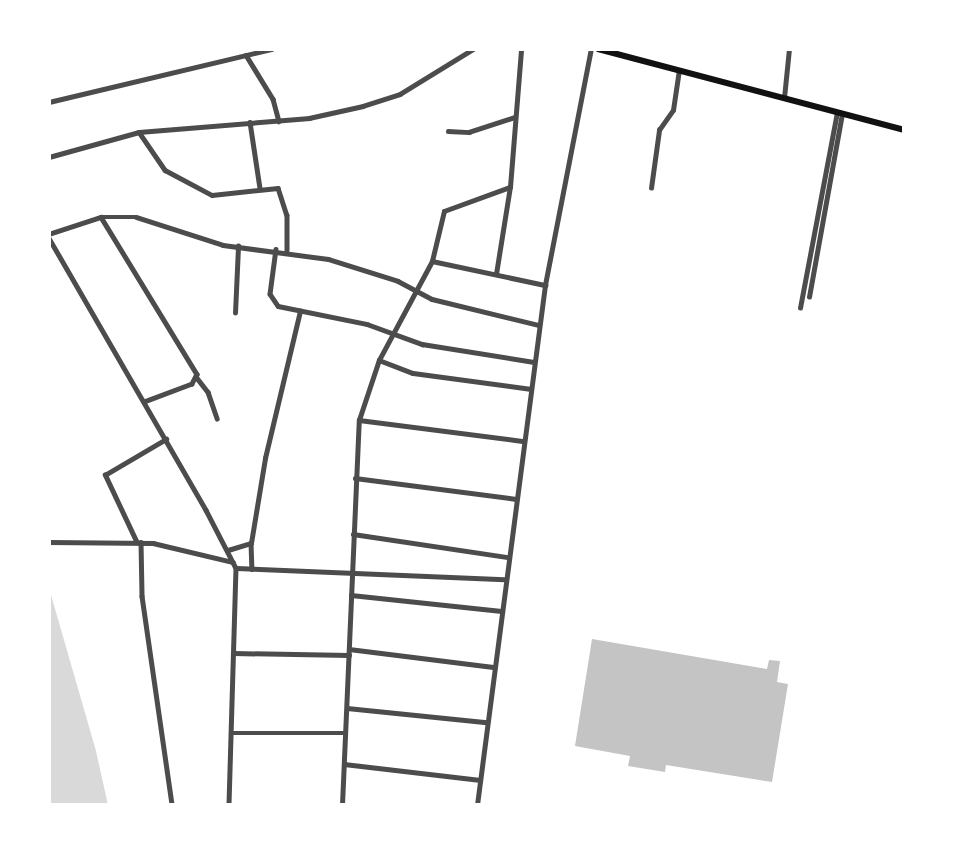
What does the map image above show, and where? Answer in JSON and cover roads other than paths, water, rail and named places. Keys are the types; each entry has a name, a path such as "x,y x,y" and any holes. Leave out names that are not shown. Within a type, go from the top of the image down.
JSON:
{"main road":[{"path":"598,49 904,130"}],"street":[{"path":"236,49 238,57"},
{"path":"49,102 272,49"},
{"path":"49,157 139,132 322,116 387,99 473,49"},
{"path":"496,274 510,187 521,49"},
{"path":"477,805 507,557 545,285 591,49"},
{"path":"783,98 789,49"},
{"path":"246,55 273,99 279,121"},
{"path":"651,188 659,130 673,110 679,70"},
{"path":"809,297 840,113"},
{"path":"800,308 840,113"},
{"path":"448,131 469,132 515,117"},
{"path":"250,122 260,188"},
{"path":"139,132 164,170 180,181 219,195 260,188 274,187 281,190 285,202 287,250"},
{"path":"342,805 359,420 391,333 432,261 446,208 510,187"},
{"path":"229,805 236,568 166,439 49,236 101,218 136,217 189,236 238,246 287,250 365,270 415,292 539,325"},
{"path":"101,218 208,392 217,418"},
{"path":"236,313 238,246"},
{"path":"276,249 271,300 278,306 391,333 422,344 534,362"},
{"path":"432,261 545,285"},
{"path":"252,569 251,543 265,458 300,311"},
{"path":"379,360 413,373 531,389"},
{"path":"144,402 192,384 197,378"},
{"path":"359,420 524,441"},
{"path":"166,439 105,475 139,542 142,596 173,805"},
{"path":"355,478 516,499"},
{"path":"353,534 507,557"},
{"path":"49,542 139,542 233,562"},
{"path":"228,550 251,543"},
{"path":"236,568 352,570 505,579"},
{"path":"351,595 501,611"},
{"path":"234,653 349,652 493,667"},
{"path":"347,708 486,722"},
{"path":"232,733 346,733"},
{"path":"344,764 480,780"}]}
